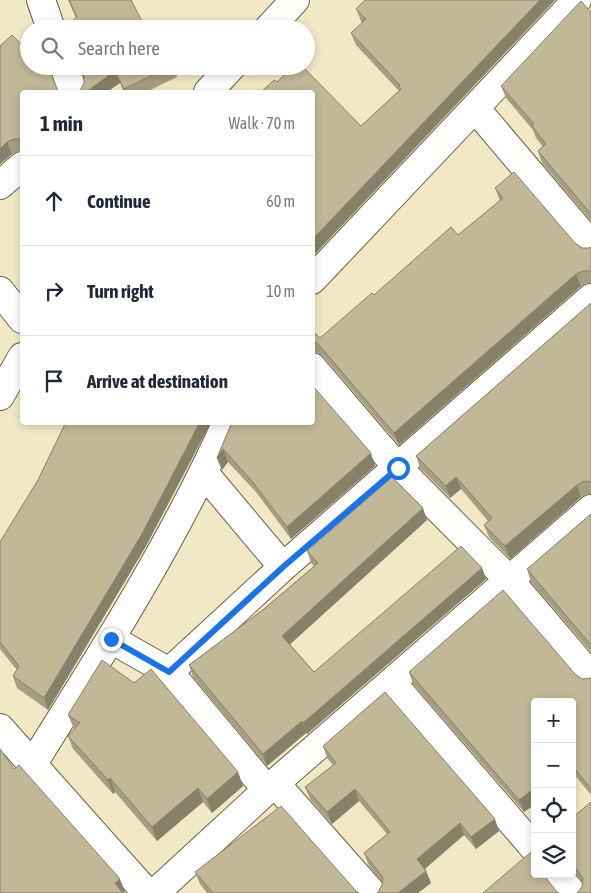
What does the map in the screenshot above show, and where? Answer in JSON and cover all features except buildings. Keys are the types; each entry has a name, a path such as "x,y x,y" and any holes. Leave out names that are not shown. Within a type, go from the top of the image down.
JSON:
{"street":[{"path":"41,0 48,20"},
{"path":"276,20 295,0"},
{"path":"315,277 476,109 576,0"},
{"path":"67,75 72,90"},
{"path":"210,90 224,75"},
{"path":"476,109 591,245"},
{"path":"0,185 20,168"},
{"path":"0,291 20,316"},
{"path":"169,672 283,567 591,298"},
{"path":"0,396 20,361"},
{"path":"315,371 398,468 510,581 591,676"},
{"path":"32,765 111,639 204,474 226,425"},
{"path":"204,474 283,567"},
{"path":"155,893 271,786 591,509"},
{"path":"111,639 169,672 271,786 372,893"},
{"path":"392,682 531,844"},
{"path":"0,728 147,893"},
{"path":"559,878 572,893"}],"route":[{"path":"111,639 169,672 283,567 398,468"}]}
